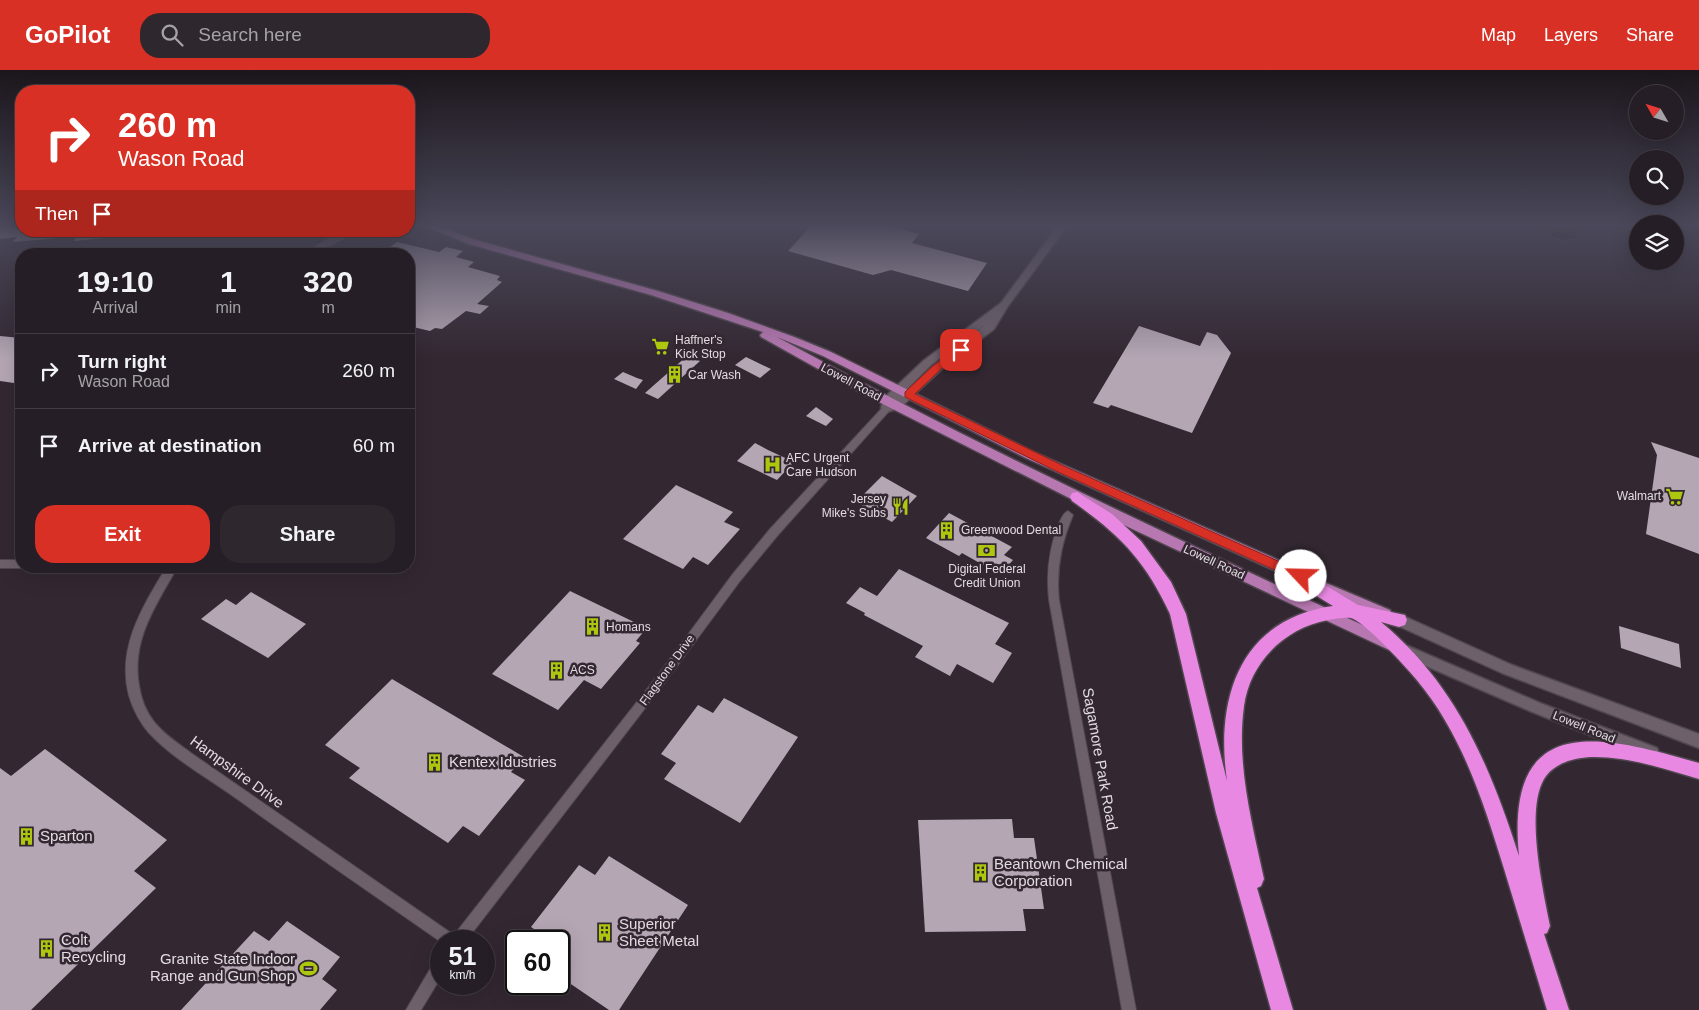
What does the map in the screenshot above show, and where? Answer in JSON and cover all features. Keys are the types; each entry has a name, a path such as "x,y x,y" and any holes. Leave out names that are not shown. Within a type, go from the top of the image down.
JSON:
{"highway":[{"path":"1077,497 1114,524 1139,550 1163,582 1178,614 1226,813 1282,1010"},
{"path":"1284,569 1352,610 1398,648 1441,699 1474,756 1489,792 1556,1005"},
{"path":"1276,986 1237,791 1233,738 1234,711 1245,674 1253,657 1265,642 1296,622 1323,613 1352,610 1399,620"},
{"path":"1556,1005 1538,918 1529,855 1529,800 1532,785 1538,773 1546,763 1557,757 1569,752 1591,749 1632,754 1699,771"}],"main road":[{"name":"Lowell Road","path":"570,270 698,307 809,347 1062,470 1515,672 1699,741"},
{"path":"890,405 904,392 985,331 994,322 1030,270"},
{"name":"Lowell Road","path":"743,322 789,350 890,405 1077,497 1323,613 1398,648 1535,707 1699,771"}],"street":[{"name":"Flagstone Drive","path":"467,930 662,678 740,573 774,532 890,405"},
{"name":"Sagamore Park Road","path":"1068,515 1054,553 1053,592 1130,1010"},
{"path":"0,564 15,564"},
{"name":"Hampshire Drive","path":"170,573 142,620 133,644 131,656 130,667 136,700 141,711 154,729 171,745 435,930"},
{"path":"413,1010 430,982"}],"building":[{"path":"415,270 478,270 500,276 497,280 502,282 477,304 489,306 480,314 466,311 442,329 435,328 430,331 415,327"},
{"path":"855,270 982,270 968,291 891,270 873,275"},
{"path":"1139,326 1200,346 1207,332 1217,335 1231,353 1192,433 1111,405 1108,408 1093,403"},
{"path":"0,336 15,337 15,383 0,381"},
{"name":"Car Wash","path":"687,356 700,361 658,399 645,393"},
{"path":"746,357 771,369 760,378 735,365"},
{"path":"623,372 643,380 636,389 614,379"},
{"path":"816,407 833,419 826,426 806,416"},
{"name":"Walmart","path":"1651,442 1699,458 1699,554 1646,534 1657,455"},
{"name":"AFC Urgent Care Hudson","path":"755,443 794,462 777,480 737,461"},
{"path":"882,476 917,496 892,522 856,502"},
{"path":"676,485 733,512 724,522 740,529 708,565 693,557 683,569 623,539"},
{"path":"949,513 1012,547 1004,555 1013,560 1005,569 996,564 992,570 962,553 959,556 926,538"},
{"path":"899,569 1009,623 995,644 1012,653 993,683 957,664 950,676 915,657 923,646 864,615 865,613 846,603 860,587 877,596"},
{"path":"570,591 634,622 633,624 645,630 636,641 640,643 601,689 584,680 558,710 492,674"},
{"path":"251,592 306,624 268,658 201,619 226,599 236,605"},
{"path":"1619,626 1679,644 1681,668 1621,648"},
{"name":"Kentex Idustries","path":"392,679 524,757 511,772 525,780 479,836 463,826 448,843 349,778 360,768 325,745"},
{"path":"724,698 798,737 740,823 664,779 676,763 661,754 698,705 713,713"},
{"name":"Colt Recycling","path":"45,749 167,840 134,871 156,888 31,1010 0,1010 0,768 11,776"},
{"name":"Beantown Chemical Corporation","path":"1012,819 1014,838 1034,838 1044,909 1023,909 1026,931 925,932 918,820"},
{"name":"Superior Sheet Metal","path":"609,856 688,905 619,1010 609,1010 570,983 570,930 536,930 531,927 579,865 595,875"},
{"path":"287,921 340,957 322,979 337,990 320,1010 181,1010 254,931 269,941"}],"place":[{"name":"Haffner's Kick Stop","path":"661,347"},
{"name":"Car Wash","path":"674,375"},
{"name":"AFC Urgent Care Hudson","path":"772,465"},
{"name":"Walmart","path":"1675,496"},
{"name":"Jersey Mike's Subs","path":"900,506"},
{"name":"Greenwood Dental","path":"947,530"},
{"name":"Digital Federal Credit Union","path":"987,550"},
{"name":"Homans","path":"592,627"},
{"name":"ACS","path":"556,670"},
{"name":"Kentex Idustries","path":"435,762"},
{"name":"Sparton","path":"26,836"},
{"name":"Beantown Chemical Corporation","path":"980,873"},
{"name":"Superior Sheet Metal","path":"605,933"},
{"name":"Colt Recycling","path":"47,949"},
{"name":"Granite State Indoor Range and Gun Shop","path":"309,968"}],"route":[{"path":"961,350 938,367 908,395 1062,470 1301,576"}]}
